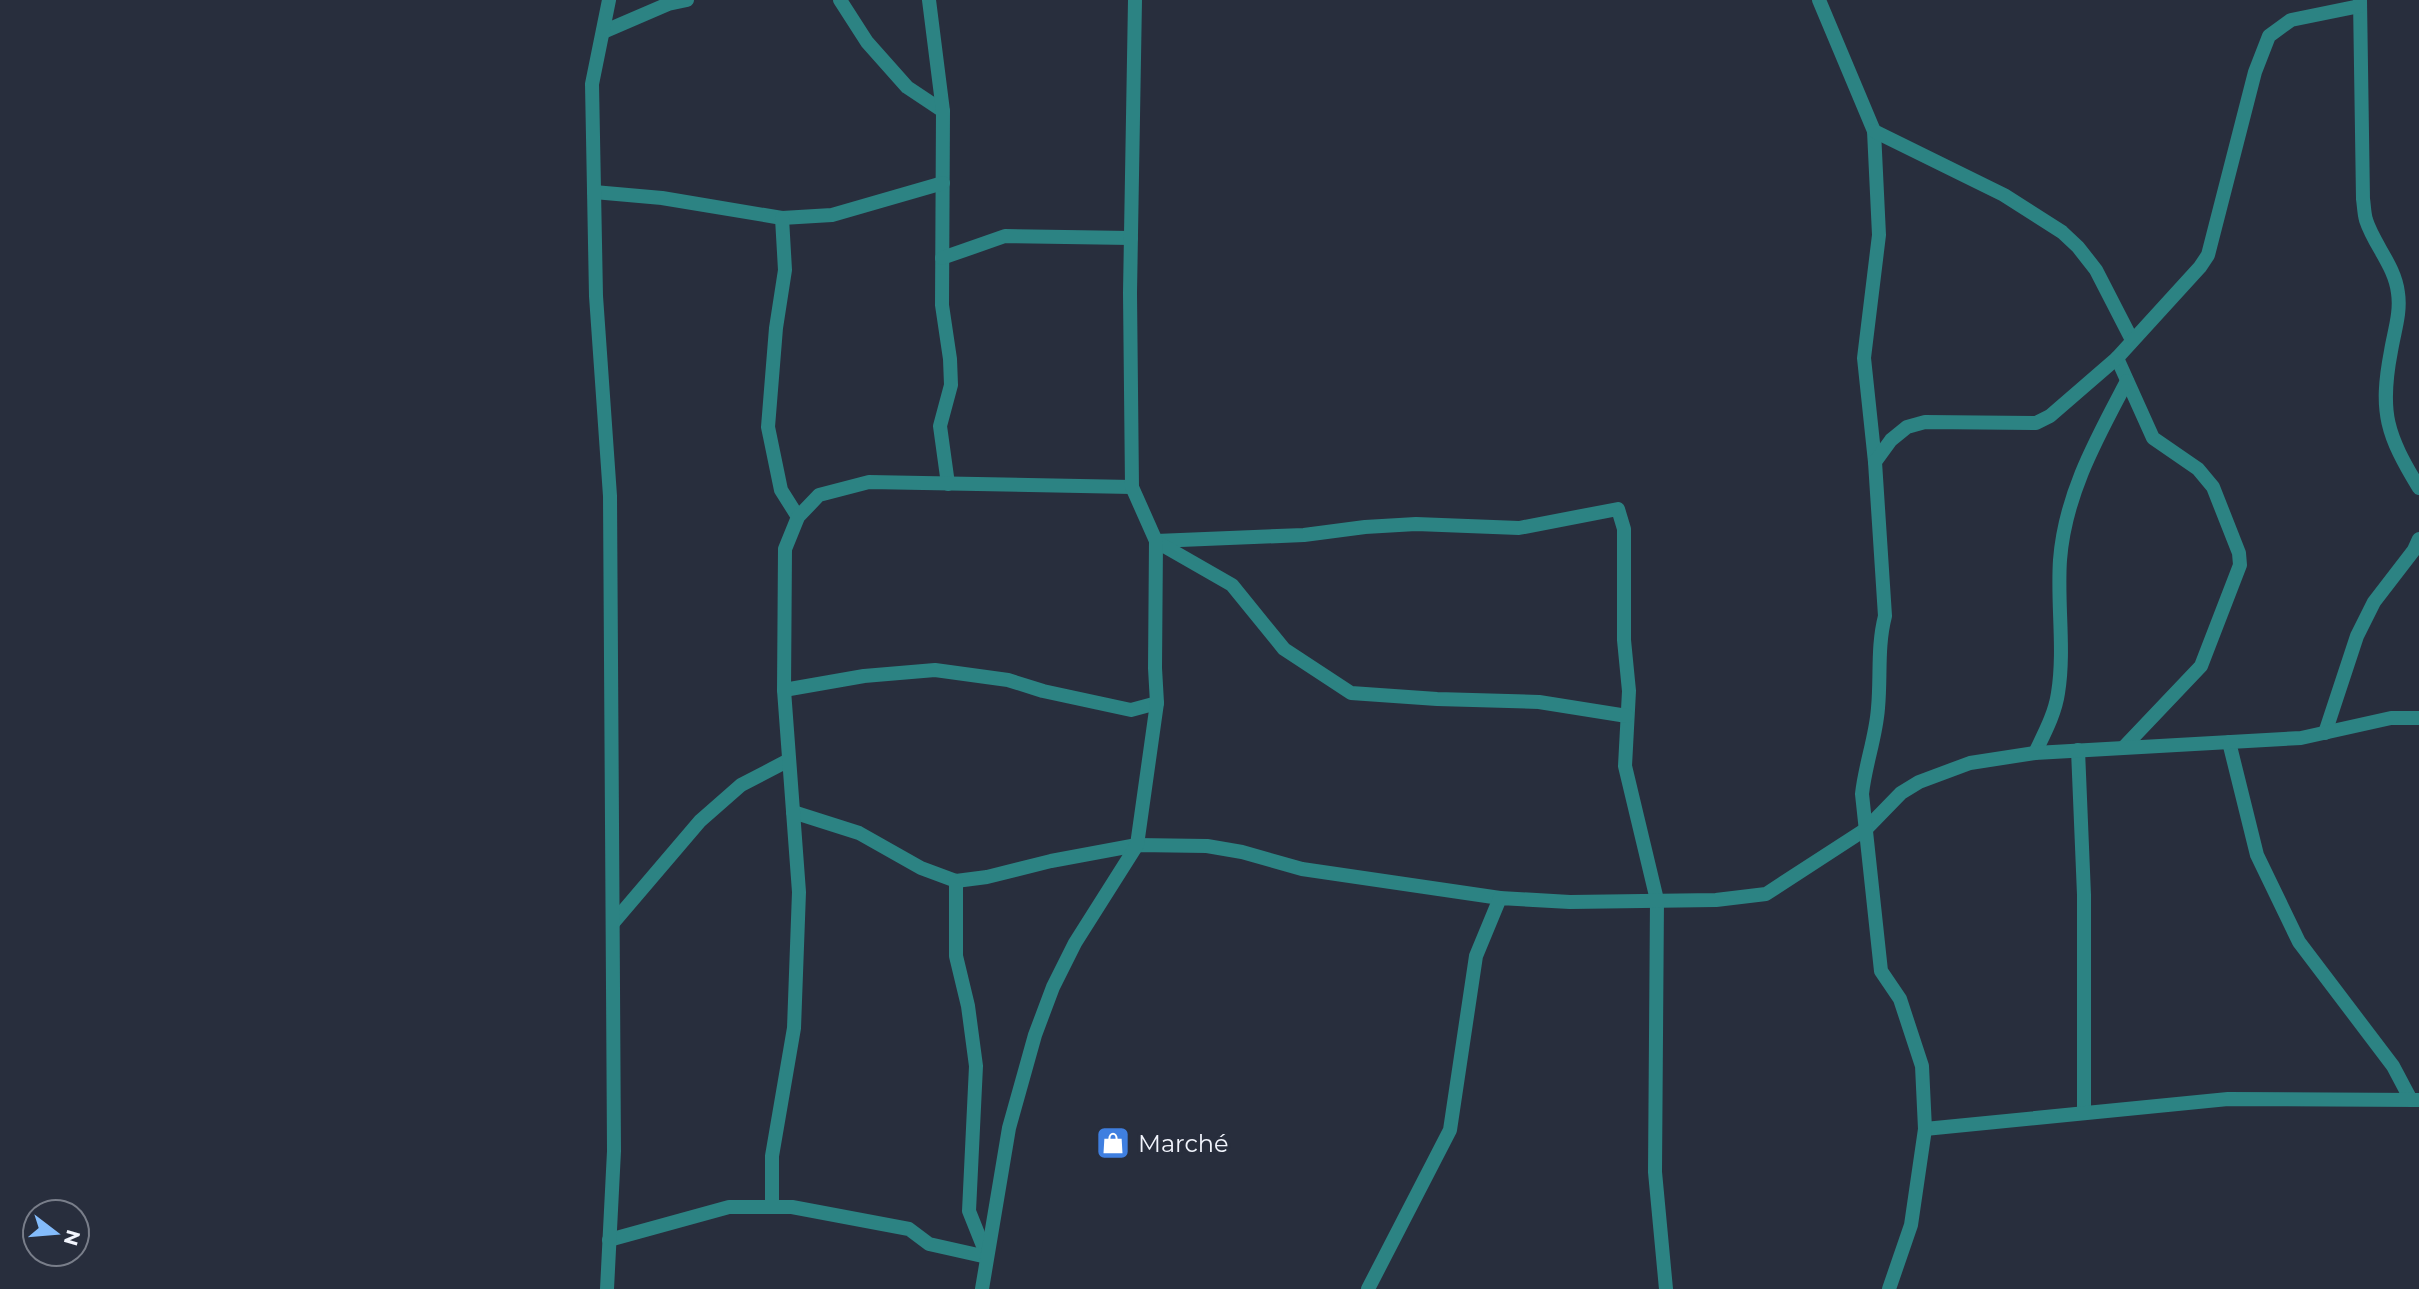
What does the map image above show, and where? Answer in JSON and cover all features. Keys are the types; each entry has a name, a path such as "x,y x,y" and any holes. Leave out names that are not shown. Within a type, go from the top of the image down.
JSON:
{"street":[{"path":"607,1289 614,1152 610,496 596,296 592,85 609,0"},
{"path":"603,32 668,4 687,0"},
{"path":"840,0 867,42 908,87 943,111"},
{"path":"929,0 943,111 942,305 951,385 940,426 948,484"},
{"path":"982,1289 1009,1129 1035,1035 1053,988 1075,943 1137,845 1157,703 1156,541 1132,487 1131,238 1135,0"},
{"path":"1819,0 1874,131 1879,235 1864,358 1875,462 1885,616 1879,639 1878,710 1865,767 1862,794 1881,971 1900,999 1922,1066 1924,1129 1910,1225 1889,1289"},
{"path":"1875,462 1891,440 1907,427 1925,422 2036,423 2050,416 2117,358 2208,255 2255,72 2269,37 2291,20 2360,3 2363,199 2366,220 2398,291 2399,309 2384,398 2387,423 2404,463 2419,488"},
{"path":"1874,131 2004,195 2062,232 2096,270 2132,340"},
{"path":"594,192 662,198 782,218 832,215 943,183"},
{"path":"782,218 785,270 776,328 768,427 781,490 799,517"},
{"path":"942,258 1005,236 1131,238"},
{"path":"2117,358 2153,438 2198,469 2213,487 2239,553 2240,565 2201,666 2124,747"},
{"path":"2035,753 2052,718 2059,693 2060,560 2065,527 2089,454 2127,381"},
{"path":"772,1207 772,1156 793,1028 799,892 784,690 785,549 799,517 819,495 869,482 1132,487"},
{"path":"1156,541 1304,535 1416,524 1519,528 1618,509 1624,529 1623,593 1629,691 1625,766 1657,900 1655,1172 1666,1289"},
{"path":"2325,733 2345,680 2357,636 2374,602 2414,550 2419,539"},
{"path":"1156,541 1231,585 1284,649 1351,692 1437,699 1539,702 1627,716"},
{"path":"784,690 864,676 935,670 1008,680 1043,691 1131,710 1157,703"},
{"path":"793,812 859,833 920,868 956,881 987,877 1051,861 1137,845 1207,846 1242,852 1302,869 1500,898 1570,902 1716,900 1766,894 1866,829 1901,793 1920,782 1970,763 2035,753 2301,738 2391,718 2419,718"},
{"path":"2229,742 2257,855 2299,942 2393,1066 2415,1100"},
{"path":"2078,750 2084,895 2084,1113"},
{"path":"613,923 700,821 741,785 789,760"},
{"path":"956,881 956,956 968,1006 976,1066 970,1211 987,1257"},
{"path":"1368,1289 1450,1130 1476,956 1500,898"},
{"path":"1924,1129 2228,1099 2415,1100"},
{"path":"609,1240 729,1207 792,1207 909,1229 929,1244 987,1257"}],"place":[{"name":"Marché","path":"1113,1143"}]}
